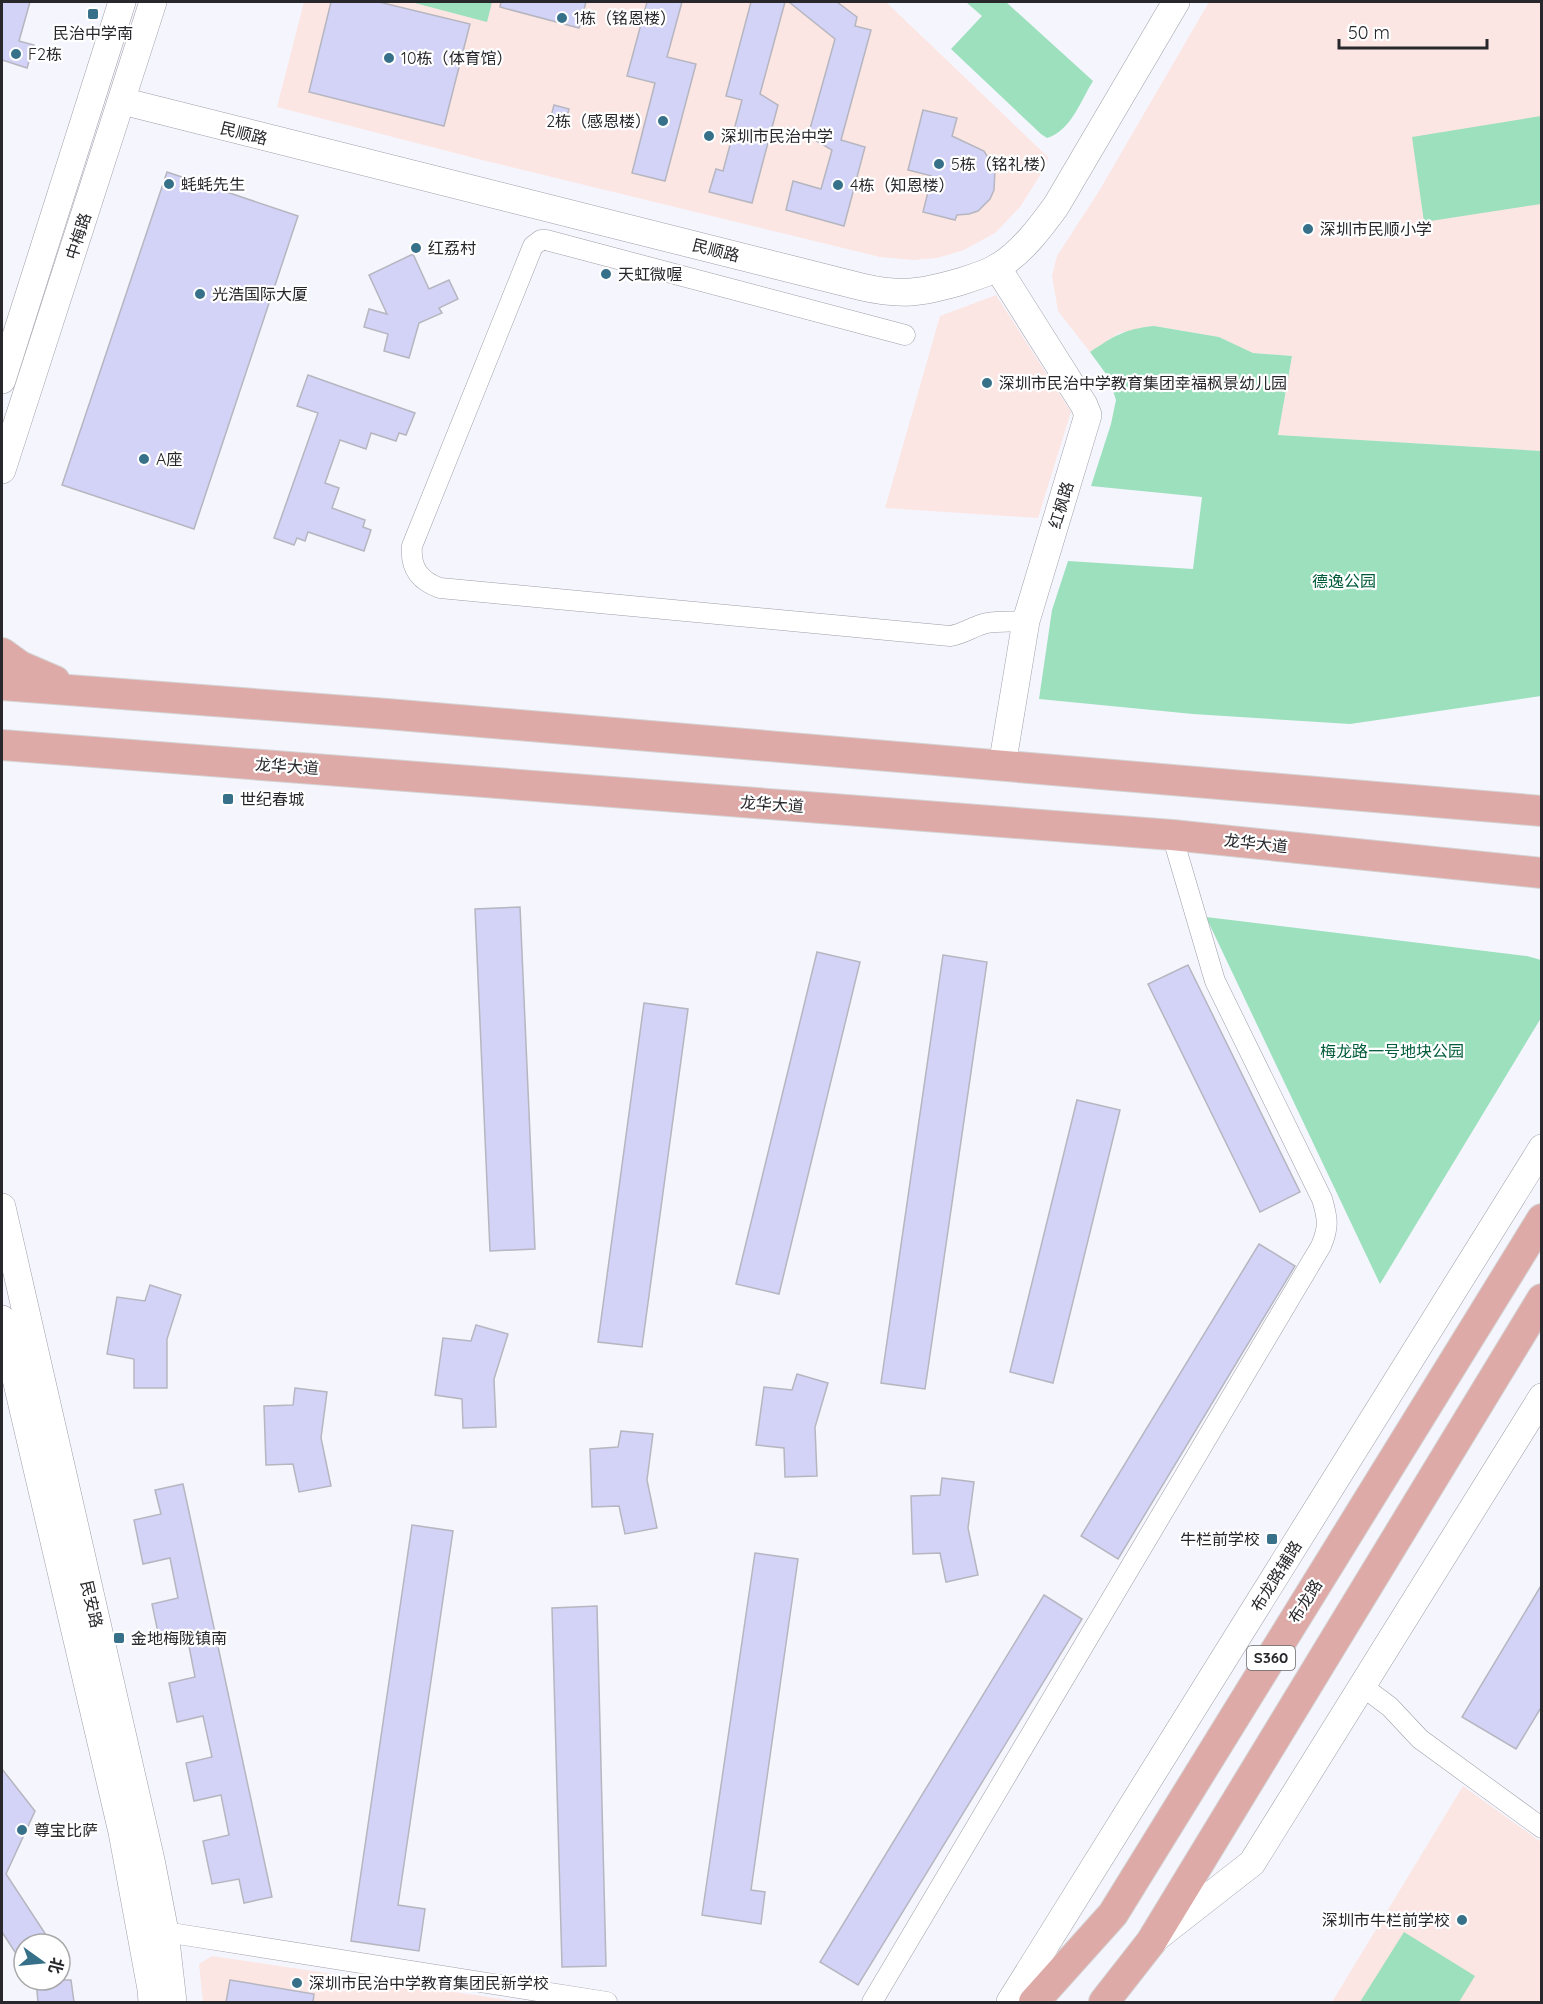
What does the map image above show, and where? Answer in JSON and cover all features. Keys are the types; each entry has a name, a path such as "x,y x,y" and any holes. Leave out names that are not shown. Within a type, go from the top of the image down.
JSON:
{"main road":[{"name":"中梅路","path":"2,380 122,2"},
{"name":"中梅路","path":"2,470 153,2"},
{"name":"民顺路","path":"122,101 885,292 927,291 977,276 998,267 1027,242 1056,206 1176,2"},
{"name":"红枫路","path":"998,267 1088,415 1026,621 1002,766"},
{"path":"2,653 20,666 86,692"},
{"path":"2,685 387,714 1542,811"},
{"name":"龙华大道","path":"2,745 1172,835 1541,873"},
{"path":"2,758 52,748"},
{"name":"布龙路辅路","path":"1010,2002 1542,1148"},
{"name":"民安路","path":"2,1207 151,1860 165,1932 173,2002"},
{"name":"布龙路","path":"1034,2002 1113,1914 1542,1219"},
{"name":"S360","path":"1104,2002 1151,1942 1534,1311"},
{"name":"民安路","path":"2,1319 122,1832 152,2002"},
{"path":"1151,1942 1252,1863 1542,1397"}],"street":[{"path":"905,335 541,240 533,246 412,546 411,558 414,569 420,578 430,585 441,588 950,636 962,634 987,623 1026,621"},
{"path":"872,2002 1321,1246 1327,1230 1327,1215 1322,1199 1215,981 1172,835"},
{"path":"1362,1686 1390,1707 1420,1739 1542,1828"},
{"path":"165,1932 607,2002"}],"shaded area":[{"name":"深圳市民治中学","path":"304,2 886,2 1048,157 1046,166 1020,207 995,233 964,250 937,258 913,260 880,257 482,160 277,107"},
{"name":"深圳市民顺小学","path":"1209,2 1541,2 1541,451 1278,435 1292,356 1252,353 1219,337 1154,326 1119,333 1090,352 1058,311 1052,276 1057,256 1099,191"},
{"name":"深圳市民治中学教育集团幸福枫景幼儿园","path":"996,295 1071,412 1038,518 885,508 940,316"},
{"name":"深圳市牛栏前学校","path":"1463,1786 1541,1842 1541,2002 1332,2002"},
{"name":"深圳市民治中学教育集团民新学校","path":"212,1956 522,2002 203,2002 199,1964"}],"green space":[{"path":"411,2 492,2 487,22"},
{"path":"966,2 1006,2 1093,81 1080,106 1063,129 1047,138 1041,134 951,49 982,16"},
{"path":"1541,116 1541,204 1424,222 1412,137"},
{"name":"德逸公园","path":"1154,326 1219,337 1253,353 1292,356 1278,435 1541,451 1541,696 1350,724 1193,714 1039,699 1052,610 1068,561 1193,569 1202,497 1091,486 1111,424 1116,400 1109,378 1090,352 1120,334"},
{"name":"梅龙路一号地块公园","path":"1206,917 1527,956 1541,960 1541,1018 1380,1284"},
{"path":"1404,1932 1475,1976 1459,2002 1360,2002"}],"building":[{"name":"F2栋","path":"2,2 30,2 19,41 34,45 27,68 2,60"},
{"name":"10栋（体育馆）","path":"331,2 379,2 470,24 444,126 309,92"},
{"name":"1栋（铭恩楼）","path":"501,2 586,2 579,28 500,7"},
{"path":"647,2 682,2 667,57 696,64 665,181 632,173 655,83 627,76"},
{"path":"751,2 785,2 760,94 778,105 752,203 709,192 716,169 723,171 742,100 726,96"},
{"path":"789,2 837,2 857,17 855,26 871,30 841,140 865,147 844,226 786,210 793,181 821,189 832,150 808,136 835,39"},
{"path":"554,105 569,109 564,128 549,124"},
{"name":"5栋（铭礼楼）","path":"923,110 957,118 952,136 984,151 995,169 994,190 990,199 978,211 957,215 955,220 923,212 932,176 908,170"},
{"name":"光浩国际大厦","path":"167,172 298,216 194,529 62,485"},
{"path":"413,254 429,289 449,280 458,299 439,308 442,313 419,323 409,358 384,351 388,334 364,327 369,309 387,314 369,275"},
{"path":"308,375 415,413 406,435 399,433 396,441 371,433 366,449 340,440 325,483 339,488 332,508 365,520 363,527 371,530 364,551 308,532 305,541 297,538 294,545 274,538 318,413 297,406"},
{"path":"520,907 535,1249 490,1251 475,909"},
{"path":"817,952 860,962 779,1294 736,1284"},
{"path":"943,955 987,962 925,1389 881,1383"},
{"path":"1188,965 1300,1192 1260,1212 1148,984"},
{"path":"644,1003 688,1009 642,1347 598,1342"},
{"path":"1077,1100 1120,1110 1053,1383 1010,1372"},
{"path":"1259,1244 1295,1266 1118,1559 1081,1536"},
{"path":"150,1285 181,1295 167,1339 167,1388 134,1388 134,1359 107,1354 117,1297 145,1301"},
{"path":"476,1325 508,1334 494,1379 496,1427 463,1428 462,1399 435,1395 443,1338 471,1341"},
{"path":"797,1374 828,1383 815,1427 817,1476 785,1477 784,1448 756,1445 764,1387 792,1390"},
{"path":"295,1388 327,1392 321,1438 331,1486 299,1492 293,1464 266,1465 264,1406 293,1405"},
{"path":"621,1431 653,1434 647,1480 657,1528 625,1534 619,1506 592,1507 590,1449 618,1447"},
{"path":"942,1478 974,1482 968,1528 978,1575 946,1582 940,1553 913,1554 911,1496 940,1495"},
{"path":"183,1484 272,1897 244,1903 239,1879 212,1884 203,1841 229,1835 221,1795 194,1801 186,1763 212,1757 203,1716 177,1722 169,1683 195,1677 187,1636 160,1642 152,1604 178,1598 170,1558 143,1564 134,1520 161,1514 155,1490"},
{"path":"412,1525 453,1531 398,1905 425,1909 419,1951 351,1941"},
{"path":"755,1553 798,1559 751,1890 765,1892 761,1924 702,1915"},
{"path":"1542,1584 1542,1706 1516,1749 1462,1717"},
{"path":"1044,1595 1082,1619 858,1985 820,1962"},
{"path":"597,1606 606,1966 562,1967 552,1608"},
{"path":"2,1769 35,1811 6,1874 44,1932 12,1932 12,1947 2,1932"},
{"path":"230,1980 314,1994 313,2002 226,2002"},
{"path":"72,1987 74,2002 38,2002 37,1992 72,1992"}],"place":[{"name":"民治中学南","path":"93,14"},
{"name":"1栋（铭恩楼）","path":"562,18"},
{"name":"F2栋","path":"16,54"},
{"name":"10栋（体育馆）","path":"389,58"},
{"name":"2栋（感恩楼）","path":"663,121"},
{"name":"深圳市民治中学","path":"709,136"},
{"name":"5栋（铭礼楼）","path":"939,164"},
{"name":"蚝蚝先生","path":"169,184"},
{"name":"4栋（知恩楼）","path":"838,185"},
{"name":"深圳市民顺小学","path":"1308,229"},
{"name":"红荔村","path":"416,248"},
{"name":"天虹微喔","path":"606,274"},
{"name":"光浩国际大厦","path":"200,294"},
{"name":"深圳市民治中学教育集团幸福枫景幼儿园","path":"987,383"},
{"name":"A座","path":"144,459"},
{"name":"世纪春城","path":"228,799"},
{"name":"牛栏前学校","path":"1272,1539"},
{"name":"金地梅陇镇南","path":"119,1638"},
{"name":"尊宝比萨","path":"22,1830"},
{"name":"深圳市牛栏前学校","path":"1462,1920"},
{"name":"深圳市民治中学教育集团民新学校","path":"297,1983"}]}
